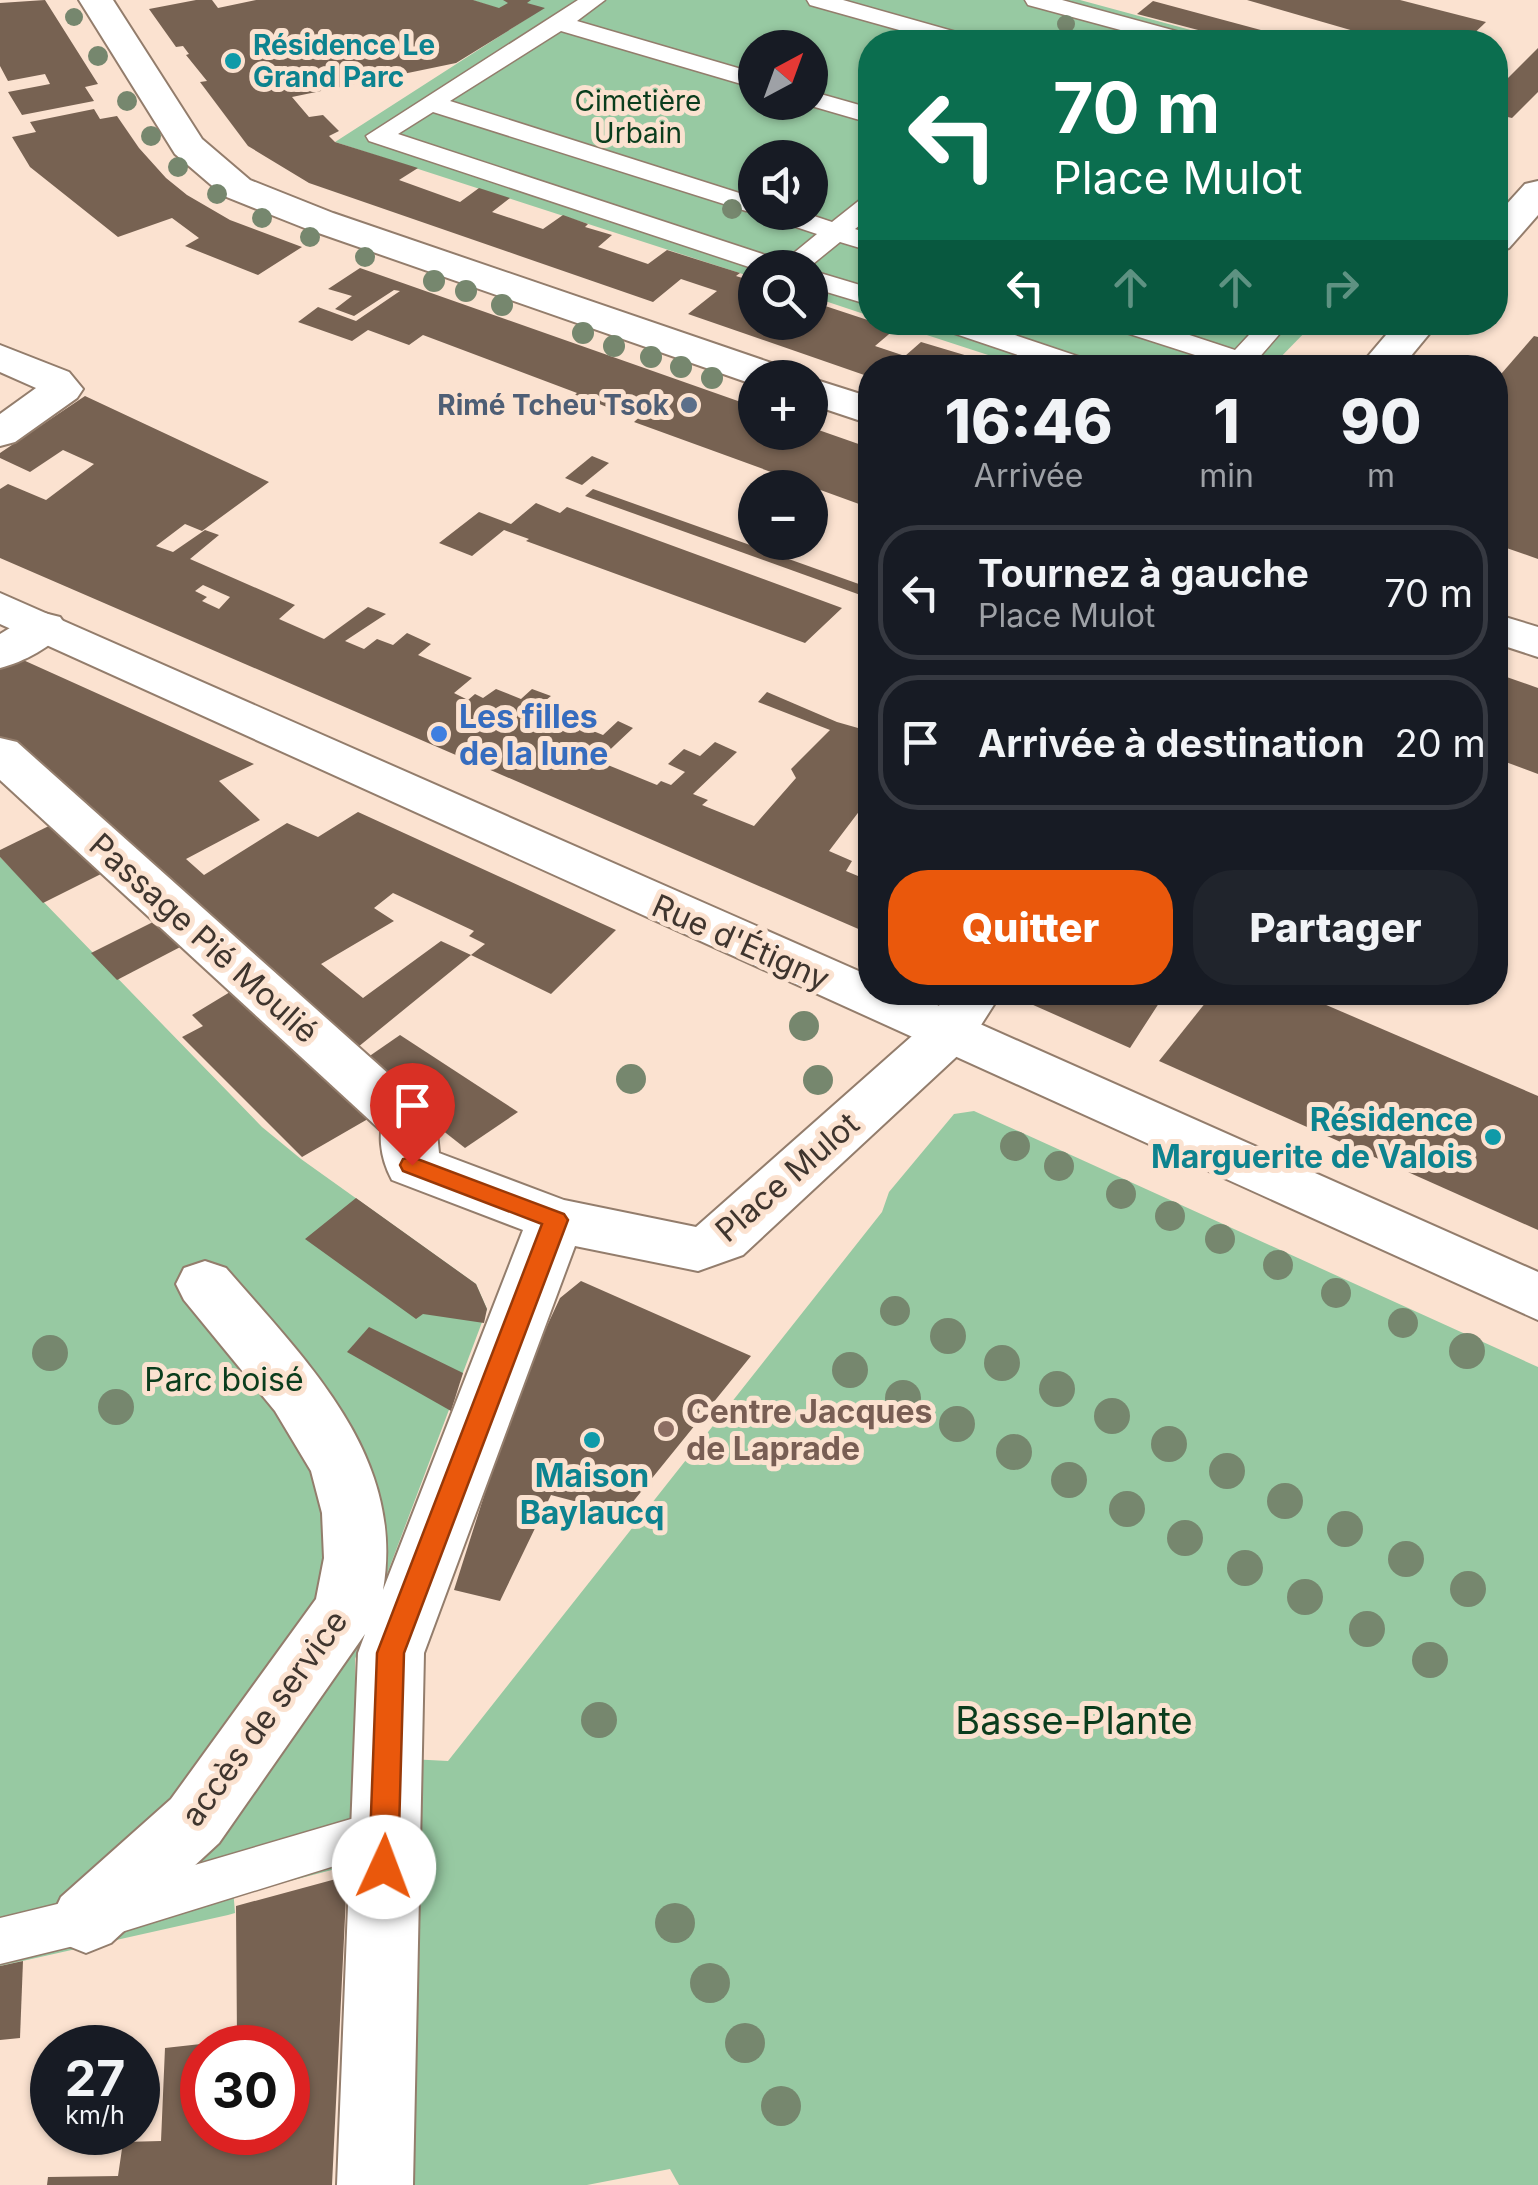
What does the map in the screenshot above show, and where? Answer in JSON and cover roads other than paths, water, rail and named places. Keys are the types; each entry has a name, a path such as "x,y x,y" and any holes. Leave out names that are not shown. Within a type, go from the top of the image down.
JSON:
{"street":[{"path":"96,0 188,146 237,188 320,221 738,366"},
{"path":"1508,225 1538,192"},
{"path":"1390,355 1407,335"},
{"path":"0,357 54,381 62,389 0,433"},
{"path":"828,396 858,407"},
{"path":"0,654 22,617"},
{"name":"Rue d'Étigny","path":"22,617 858,969"},
{"path":"1508,633 1538,643"},
{"name":"Passage Pié Moulié","path":"0,753 408,1123"},
{"name":"Rue d'Étigny","path":"962,1013 1538,1297"},
{"name":"Place Mulot","path":"408,1123 412,1165 556,1220 698,1249 723,1240 962,1013"},
{"path":"376,2185 373,2163 391,1653 556,1220"},
{"name":"accès de service","path":"86,1920 195,1821 347,1608 356,1577 360,1541 354,1497 337,1454 303,1404 205,1284"}],"lane":[{"path":"594,0 378,136 738,255"},
{"path":"818,0 924,30"},
{"path":"1036,0 1146,30"},
{"path":"558,23 738,77"},
{"path":"431,103 738,201"},
{"path":"828,103 858,112"},
{"path":"814,250 858,214"},
{"path":"828,229 858,239"},
{"path":"828,284 858,293"},
{"path":"987,335 1046,355"},
{"path":"1157,335 1212,355"},
{"path":"1246,355 1265,335"},
{"path":"0,1941 86,1920 385,1830"}],"place":[{"name":"Résidence Le Grand Parc","path":"233,61"},
{"name":"Rimé Tcheu Tsok","path":"689,405"},
{"name":"Les filles de la lune","path":"439,734"},
{"name":"Résidence Marguerite de Valois","path":"1493,1137"},
{"name":"Centre Jacques de Laprade","path":"666,1429"},
{"name":"Maison Baylaucq","path":"592,1440"}],"park label":[{"name":"Cimetière Urbain","path":"638,117"},
{"name":"Parc boisé","path":"224,1379"},
{"name":"Basse-Plante","path":"1074,1720"}]}
